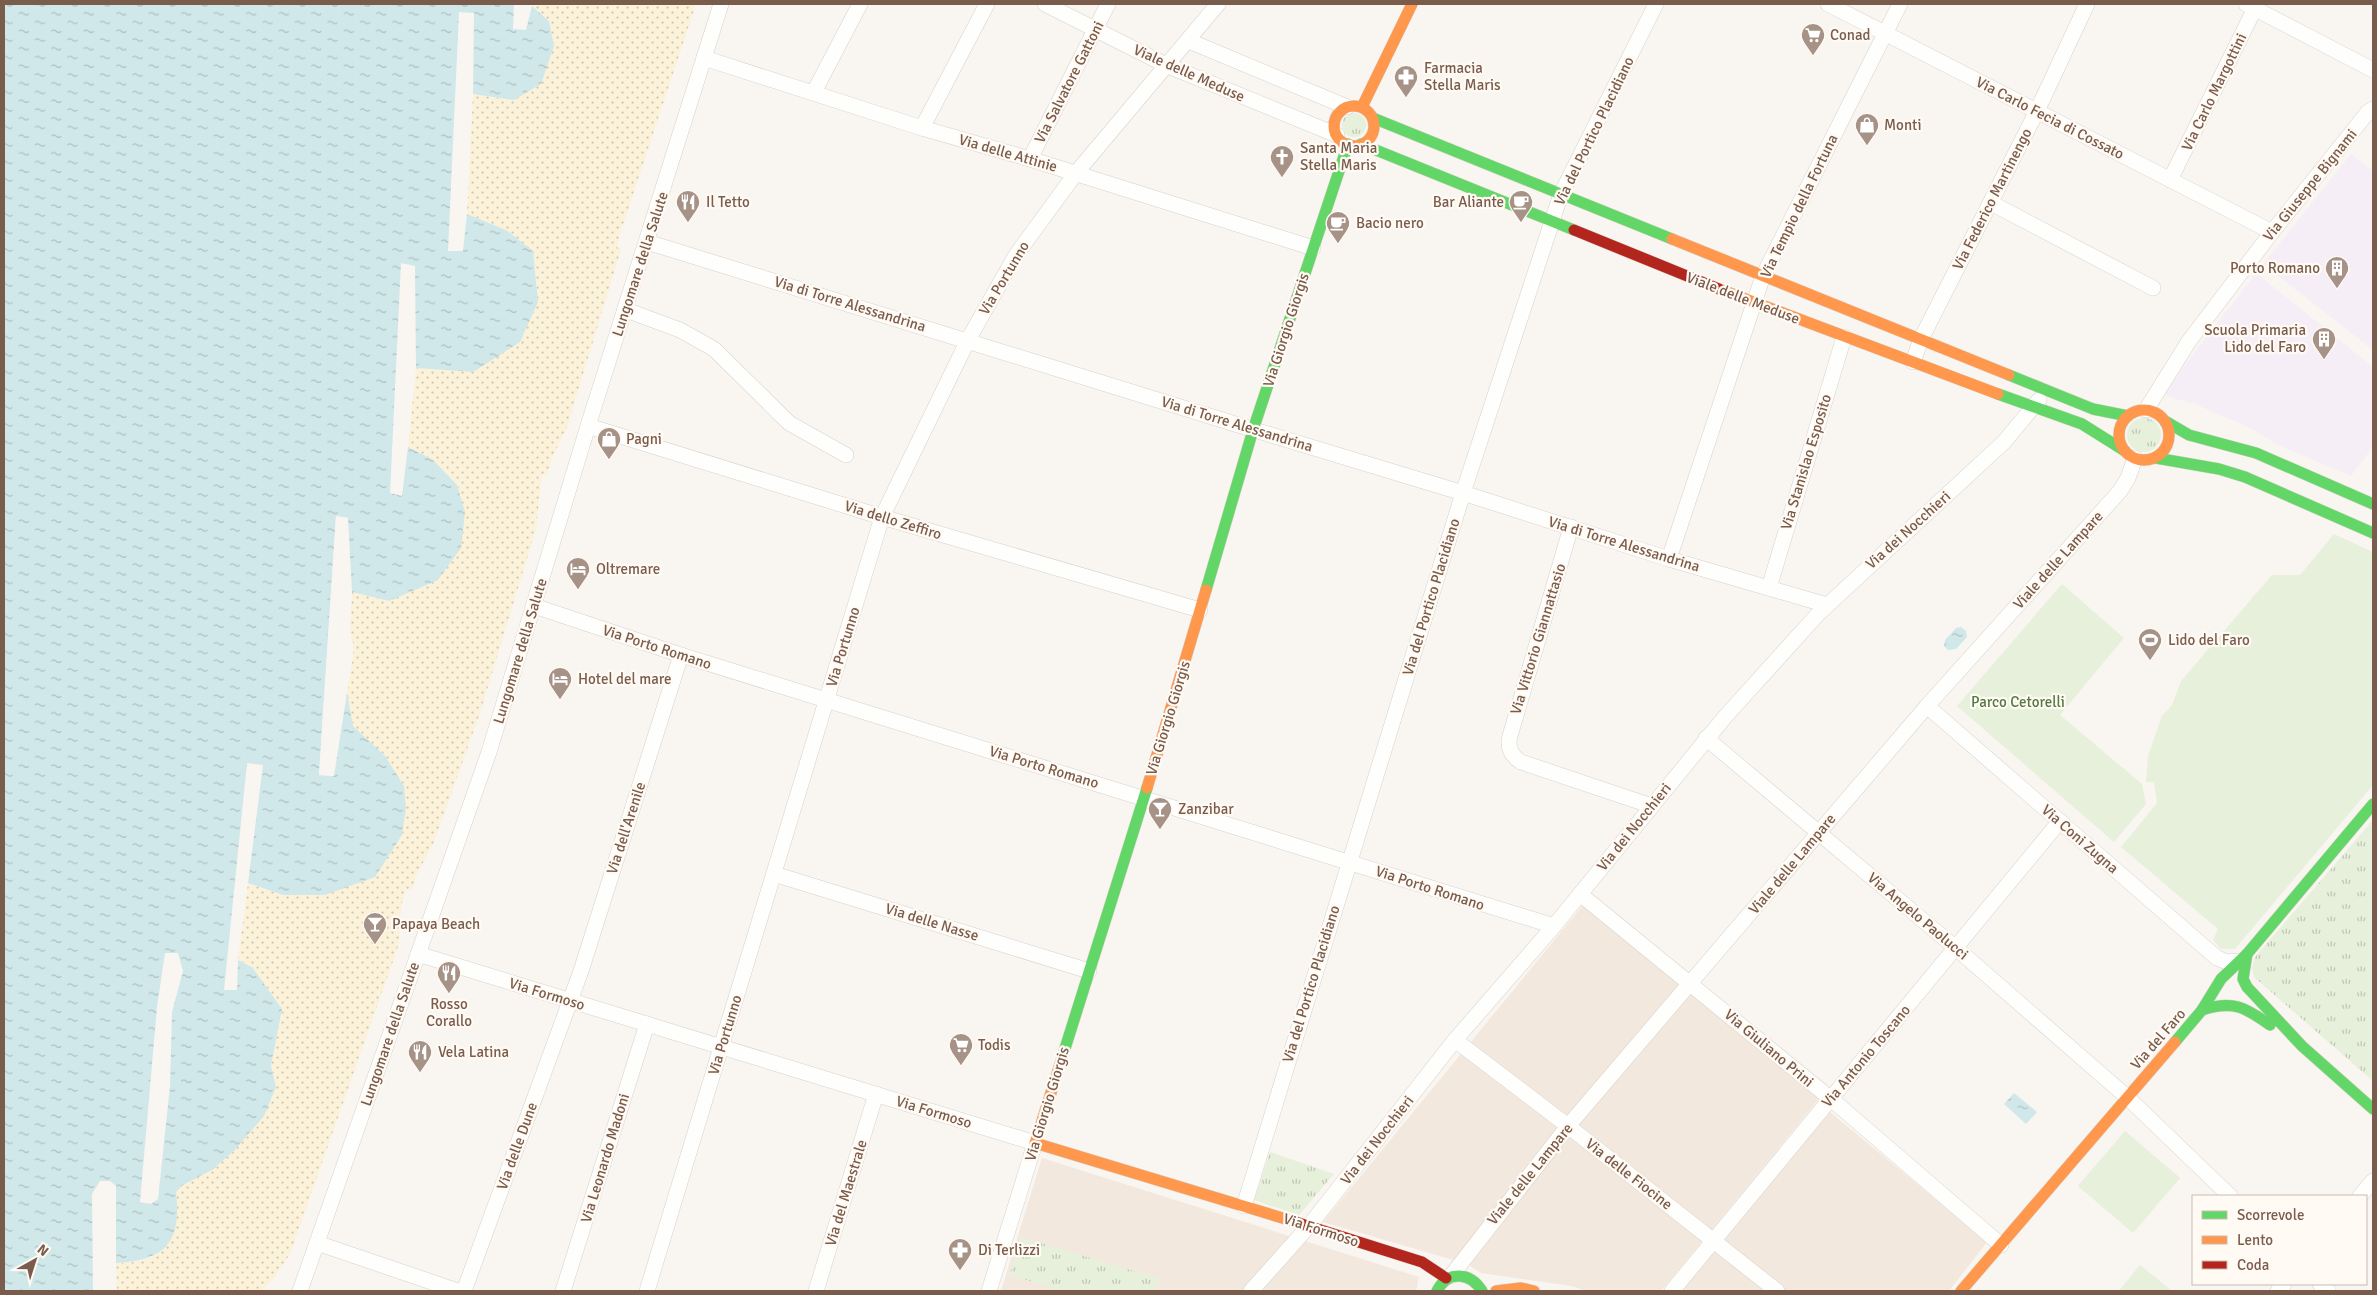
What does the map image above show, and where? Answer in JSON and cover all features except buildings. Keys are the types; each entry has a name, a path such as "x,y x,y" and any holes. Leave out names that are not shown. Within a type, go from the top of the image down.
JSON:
{"street":[{"name":"Lungomare della Salute","path":"300,1291 489,752 588,426 721,4"},
{"path":"814,92 860,4"},
{"path":"922,128 987,4"},
{"name":"Viale delle Meduse","path":"1045,4 1166,65 1343,140"},
{"name":"Via Salvatore Gattoni","path":"1030,159 1108,4"},
{"name":"Via Portunno","path":"647,1291 882,517 968,340 1016,255 1076,173 1166,65 1189,41 1218,4"},
{"path":"1354,107 1372,118 1374,126 1371,136 1362,144 1343,140 1334,127 1336,118 1354,107 1410,4"},
{"name":"Via del Portico Placidiano","path":"1244,1206 1348,862 1463,493 1561,194 1656,4"},
{"name":"Via Carlo Fecia di Cossato","path":"1828,4 2272,232"},
{"name":"Via Tempio della Fortuna","path":"1670,559 1763,276 1900,4"},
{"name":"Via Federico Martinengo","path":"1913,362 1921,339 2037,111 2087,4"},
{"path":"2253,5 2373,70"},
{"name":"Via Carlo Margottini","path":"2170,180 2253,5"},
{"name":"Viale delle Meduse","path":"1189,41 1354,107"},
{"name":"Via delle Attinie","path":"704,58 922,128 1076,173 1313,248"},
{"name":"Via Giuseppe Bignami","path":"2146,410 2181,353 2272,232 2373,109"},
{"name":"Viale delle Meduse","path":"1372,118 2045,390 2101,411 2128,416"},
{"name":"Via Giorgio Giorgis","path":"989,1291 1144,798 1253,430 1313,248 1343,140"},
{"name":"Viale delle Meduse","path":"1362,144 1552,223 1753,303 2084,424 2107,437 2130,455"},
{"path":"1991,203 2153,288"},
{"name":"Via di Torre Alessandrina","path":"647,242 968,340 1253,430 1463,493 1670,559 1827,605"},
{"path":"626,310 680,330 714,349 789,422 846,455"},
{"name":"Via Stanislao Esposito","path":"1768,588 1844,337"},
{"name":"Via dei Nocchieri","path":"1252,1291 1309,1226 1455,1040 1554,926 1706,738 1827,605 1999,446 2034,407 2045,390"},
{"path":"2373,504 2264,456 2229,444 2184,434 2154,412 2146,410 2128,416 2123,421 2119,436 2130,455 2149,460 2156,458 2237,474 2373,533"},
{"path":"2156,458 2168,446 2169,429 2166,421"},
{"name":"Via dello Zeffiro","path":"588,426 882,517 1200,610"},
{"name":"Viale delle Lampare","path":"1449,1277 1568,1126 1927,706 2120,491 2130,473 2130,455"},
{"name":"Via Vittorio Giannattasio","path":"1572,527 1510,736 1510,751 1522,762 1652,806"},
{"name":"Via Porto Romano","path":"534,606 681,655 1554,926"},
{"name":"Via dell'Arenile","path":"570,1002 681,655"},
{"name":"Via Coni Zugna","path":"1927,706 2217,958 2227,962 2242,958"},
{"name":"Via Angelo Paolucci","path":"1706,738 1819,832 2127,1097 2229,1195"},
{"name":"Via del Faro","path":"1960,1291 2202,1010 2208,998 2373,804"},
{"name":"Via Antonio Toscano","path":"1672,1291 2060,821"},
{"name":"Via delle Nasse","path":"774,874 1089,971"},
{"name":"Via Giuliano Prini","path":"1580,894 1830,1098 2001,1245"},
{"name":"Via Formoso","path":"418,954 570,1002 1309,1226 1422,1262 1449,1277"},
{"path":"2242,958 2243,979 2247,987 2302,1046 2368,1101 2373,1109"},
{"name":"Via delle Dune","path":"464,1291 570,1002"},
{"path":"2202,1010 2220,1003 2235,1004 2302,1046"},
{"name":"Via Leonardo Madoni","path":"563,1291 647,1024"},
{"name":"Via delle Fiocine","path":"1455,1040 1568,1126 1777,1291"},
{"name":"Via del Maestrale","path":"816,1291 876,1094"},
{"path":"2361,1195 2373,1181"},
{"path":"317,1243 458,1291"},
{"path":"1437,1291 1449,1277 1467,1276 1479,1285 1482,1291"},
{"path":"1496,1291 1521,1288 1534,1291"}],"shaded area":[{"path":"2351,154 2373,171 2373,350 2263,264"},
{"path":"2256,273 2373,367 2373,447 2351,476 2280,446 2248,427 2195,404 2169,397 2164,392"},
{"path":"1584,904 1819,1099 1661,1291 1586,1291 1572,1286 1481,1273 1467,1264 1323,1222"},
{"path":"1830,1112 1987,1242 1949,1291 1785,1291 1720,1239"},
{"path":"1042,1158 1419,1277 1416,1291 1001,1291"},
{"path":"1713,1248 1767,1291 1678,1291"}],"green space":[{"path":"1354,113 1363,116 1366,125 1363,134 1354,137 1345,134 1342,125 1345,116"},
{"path":"2144,418 2151,419 2156,423 2160,428 2160,442 2156,447 2151,451 2144,452 2137,451 2132,447 2128,442 2127,435 2128,428 2132,423 2137,419"},
{"path":"2334,534 2373,552 2373,785 2235,949 2221,949 2213,940 2218,929 2121,847 2157,803 2154,782 2146,782 2148,756 2162,716 2172,705 2181,681 2272,575 2300,575"},
{"name":"Parco Cetorelli","path":"2062,584 2124,638 2060,715 2142,784 2146,804 2114,842 1957,706"},
{"path":"2373,820 2373,1081 2254,977 2252,968 2255,957"},
{"path":"2125,1131 2180,1178 2133,1233 2078,1186"},
{"path":"1270,1152 1334,1174 1299,1215 1254,1200"},
{"path":"1021,1237 1160,1279 1156,1291 1062,1291 1010,1275"},
{"path":"2140,1265 2172,1291 2119,1291"}],"sand":[{"path":"532,4 696,4 620,234 617,247 621,250 566,430 552,458 547,476 542,475 536,529 480,713 434,842 417,874 411,891 406,889 402,904 398,947 290,1254 273,1279 261,1291 117,1291 116,1263 144,1260 158,1253 163,1248 175,1220 177,1207 176,1192 183,1185 212,1170 276,1087 271,1066 282,1009 252,967 238,960 248,883 283,895 385,756 353,726 347,693 353,657 353,643 350,631 352,592 389,601 433,460 408,447 416,368 473,371 506,230 467,214 473,94 514,100 549,21"}],"water":[{"path":"4,4 514,4 513,29 526,30 532,6 549,21 554,46 541,84 514,100 473,94 474,13 459,12 448,251 463,251 467,214 506,230 533,251 538,302 520,342 473,372 416,368 415,266 401,263 390,493 402,496 408,447 433,460 457,485 465,512 461,548 438,580 389,601 352,592 348,518 336,516 319,775 334,776 347,693 353,726 385,756 404,786 406,808 402,835 375,877 325,895 283,895 248,883 263,765 247,763 224,990 237,990 238,960 252,967 282,1009 271,1066 276,1087 264,1116 234,1151 212,1170 183,1185 176,1192 177,1209 173,1235 159,1253 147,1258 116,1263 116,1186 110,1181 100,1181 92,1194 93,1291 4,1291","holes":["165,953 178,953 183,971 172,1012 170,1086 158,1199 151,1204 140,1202 157,1007"]},
{"path":"1961,627 1966,631 1967,637 1956,649 1948,650 1944,646 1945,640 1956,628"},
{"path":"2014,1093 2037,1112 2026,1124 2004,1104"}],"pier":[{"path":"336,516 348,518 347,540 346,520 338,519 322,773 332,773 335,750 334,776 319,775"}],"traffic: fast":[{"path":"1373,118 1672,239"},
{"path":"1206,590 1253,430 1348,144"},
{"path":"1361,144 1574,230"},
{"path":"2009,375 2093,409 2128,416"},
{"path":"1998,394 2082,424 2125,451"},
{"path":"2165,421 2189,435 2256,453 2373,504"},
{"path":"2156,458 2219,469 2245,477 2373,533"},
{"path":"1062,1058 1147,788"},
{"path":"2175,1042 2202,1010 2221,979 2247,954 2373,804"},
{"path":"2247,954 2243,979 2247,987 2302,1046 2373,1109"},
{"path":"2202,1010 2222,1006 2238,1007 2270,1025"},
{"path":"1437,1291 1447,1279 1459,1276 1471,1280 1482,1291"}],"traffic: slow":[{"path":"1362,107 1412,4"},
{"path":"1354,106 1368,112 1374,126 1368,140 1354,146 1340,140 1334,126 1340,112 1354,106"},
{"path":"1672,239 2009,375"},
{"path":"1719,289 1998,394"},
{"path":"2139,410 2149,410 2162,417 2169,430 2169,435 2169,440 2162,453 2149,460 2139,460 2130,456 2123,449 2119,440 2119,430 2123,421 2130,414 2139,410"},
{"path":"1147,788 1206,590"},
{"path":"1961,1291 2175,1042"},
{"path":"1062,1058 1035,1143 1289,1220"},
{"path":"1496,1291 1521,1288 1534,1291"}],"traffic: jam":[{"path":"1574,230 1719,289"},
{"path":"1289,1220 1422,1262 1446,1278"}],"place":[{"name":"Conad","path":"1813,56"},
{"name":"Farmacia Stella Maris","path":"1406,98"},
{"name":"Monti","path":"1867,146"},
{"name":"Santa Maria Stella Maris","path":"1282,178"},
{"name":"Il Tetto","path":"688,223"},
{"name":"Bar Aliante","path":"1521,223"},
{"name":"Bacio nero","path":"1338,244"},
{"name":"Porto Romano","path":"2337,289"},
{"name":"Scuola Primaria Lido del Faro","path":"2324,360"},
{"name":"Pagni","path":"609,460"},
{"name":"Oltremare","path":"578,590"},
{"name":"Lido del Faro","path":"2150,661"},
{"name":"Hotel del mare","path":"560,700"},
{"name":"Zanzibar","path":"1160,830"},
{"name":"Papaya Beach","path":"375,945"},
{"name":"Rosso Corallo","path":"449,994"},
{"name":"Todis","path":"961,1066"},
{"name":"Vela Latina","path":"420,1073"},
{"name":"Di Terlizzi","path":"960,1271"}]}
